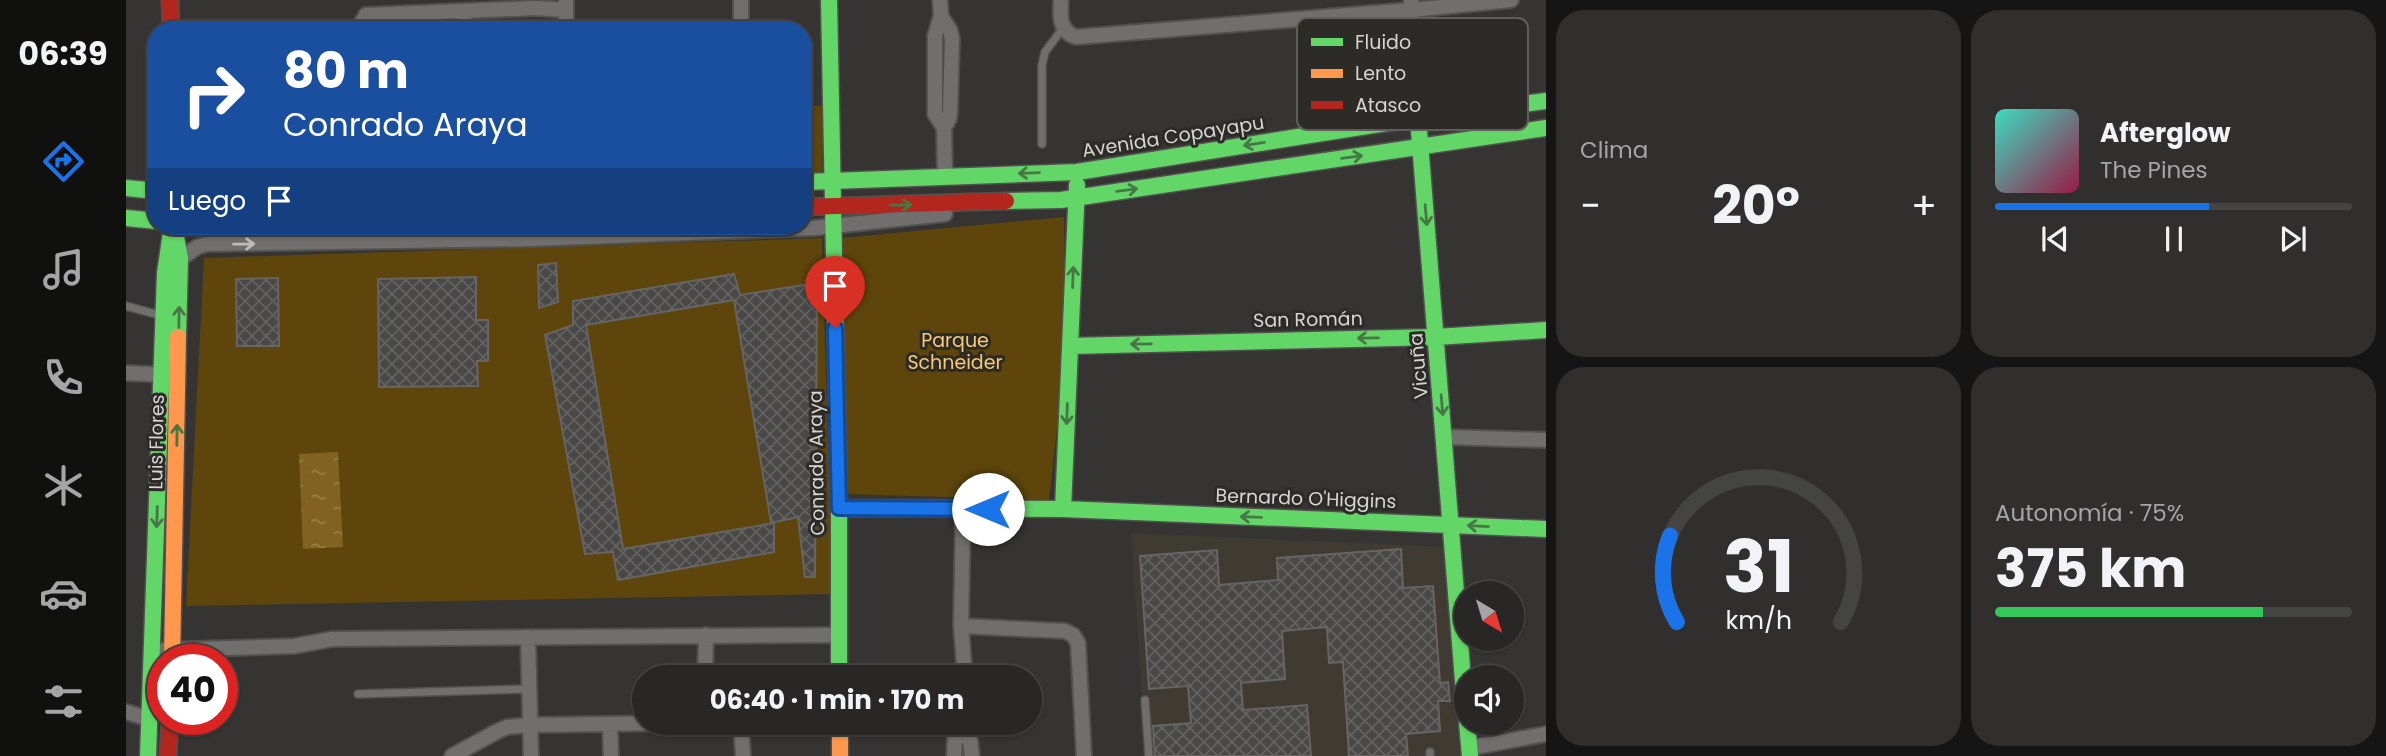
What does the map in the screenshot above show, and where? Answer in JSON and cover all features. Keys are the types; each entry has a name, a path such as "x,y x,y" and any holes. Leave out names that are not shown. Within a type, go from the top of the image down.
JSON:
{"main road":[{"path":"170,0 171,21"},
{"name":"Conrado Araya","path":"829,0 839,508 839,665"},
{"name":"Avenida Copayapu","path":"1528,103 1546,101"},
{"path":"812,207 1068,199 1546,128"},
{"name":"Avenida Copayapu","path":"812,182 1077,172 1342,130"},
{"name":"Vicuña","path":"1419,130 1462,665"},
{"path":"1420,147 1436,130"},
{"path":"1063,509 1070,346 1068,199 1077,172"},
{"path":"126,188 147,190"},
{"path":"126,218 147,220"},
{"name":"Luis Flores","path":"153,644 163,316 165,273 171,235"},
{"name":"Luis Flores","path":"172,644 180,259 175,235"},
{"name":"San Román","path":"1070,346 1436,337 1546,330"},
{"name":"Bernardo O'Higgins","path":"839,508 1063,509 1546,529"},
{"name":"Luis Flores","path":"148,756 149,735"},
{"path":"168,756 169,735"},
{"path":"840,735 840,756"}],"street":[{"path":"741,0 741,21"},
{"path":"940,0 941,16 934,36 935,114 944,128 945,176"},
{"path":"1061,0 1060,17 1063,27 1076,37 1411,5 1511,0"},
{"path":"372,10 464,12 536,4 566,5"},
{"path":"464,12 464,21"},
{"path":"812,228 1068,199"},
{"path":"452,235 470,239"},
{"path":"180,259 197,247 207,244 633,235"},
{"path":"126,373 178,376"},
{"path":"1445,437 1546,440"},
{"path":"962,509 963,665"},
{"path":"961,626 1065,631 1073,635 1079,643 1084,756"},
{"path":"705,665 706,635"},
{"path":"238,650 295,646 332,639 839,635"},
{"path":"528,637 531,756"},
{"path":"126,712 147,718"},
{"path":"452,756 507,727 632,724"},
{"path":"610,725 611,756"},
{"path":"1469,752 1546,734"},
{"path":"742,735 743,756"},
{"path":"954,756 955,737 958,735"},
{"path":"969,735 972,756"}],"lane":[{"path":"1042,144 1042,65 1045,52 1063,27"},
{"path":"126,306 163,316"},
{"path":"358,694 529,689"},
{"path":"1145,700 1149,756"}],"shaded area":[{"path":"1131,533 1448,547 1456,665 1454,735 1461,735 1462,756 1146,756"}],"green space":[{"path":"812,106 823,106 822,173 812,173"},
{"name":"Parque Schneider","path":"1064,217 1065,357 1049,500 846,494 842,238"},
{"path":"822,238 832,594 186,606 204,258"}],"water":[{"path":"338,452 343,547 303,549 299,454"}],"building":[{"path":"556,263 558,302 539,308 538,265"},
{"path":"734,274 740,295 817,283 815,577 805,577 798,517 771,523 734,300 586,325 623,549 774,523 774,552 618,580 613,552 585,554 545,335 573,325 573,301"},
{"path":"476,277 476,320 488,320 488,361 477,361 478,386 379,387 378,279"},
{"path":"278,278 279,346 237,346 236,279"},
{"path":"1401,549 1403,588 1433,586 1440,683 1448,682 1450,701 1438,701 1440,731 1406,734 1408,756 1349,756 1343,662 1329,663 1327,627 1282,631 1285,679 1241,683 1243,710 1307,705 1311,756 1155,756 1153,726 1191,723 1188,686 1149,689 1140,556 1217,550 1219,585 1278,580 1277,558"}],"traffic: fast":[{"path":"829,0 839,508 839,665"},
{"path":"1528,103 1546,101"},
{"path":"1006,201 1061,200 1546,128"},
{"path":"812,182 1077,172 1342,130"},
{"path":"1419,130 1462,665"},
{"path":"1063,509 1077,185"},
{"path":"126,188 147,190"},
{"path":"126,218 147,220"},
{"path":"148,756 165,273 171,235"},
{"path":"176,237 180,259 178,337"},
{"path":"1070,346 1436,337 1546,330"},
{"path":"839,508 1063,509 1546,529"},
{"path":"1468,735 1470,756"}],"traffic: slow":[{"path":"172,644 178,337"},
{"path":"840,735 840,756"}],"traffic: jam":[{"path":"170,0 171,21"},
{"path":"812,207 1006,201"},
{"path":"168,756 169,735"}],"route":[{"path":"835,328 839,508 988,509"}]}
